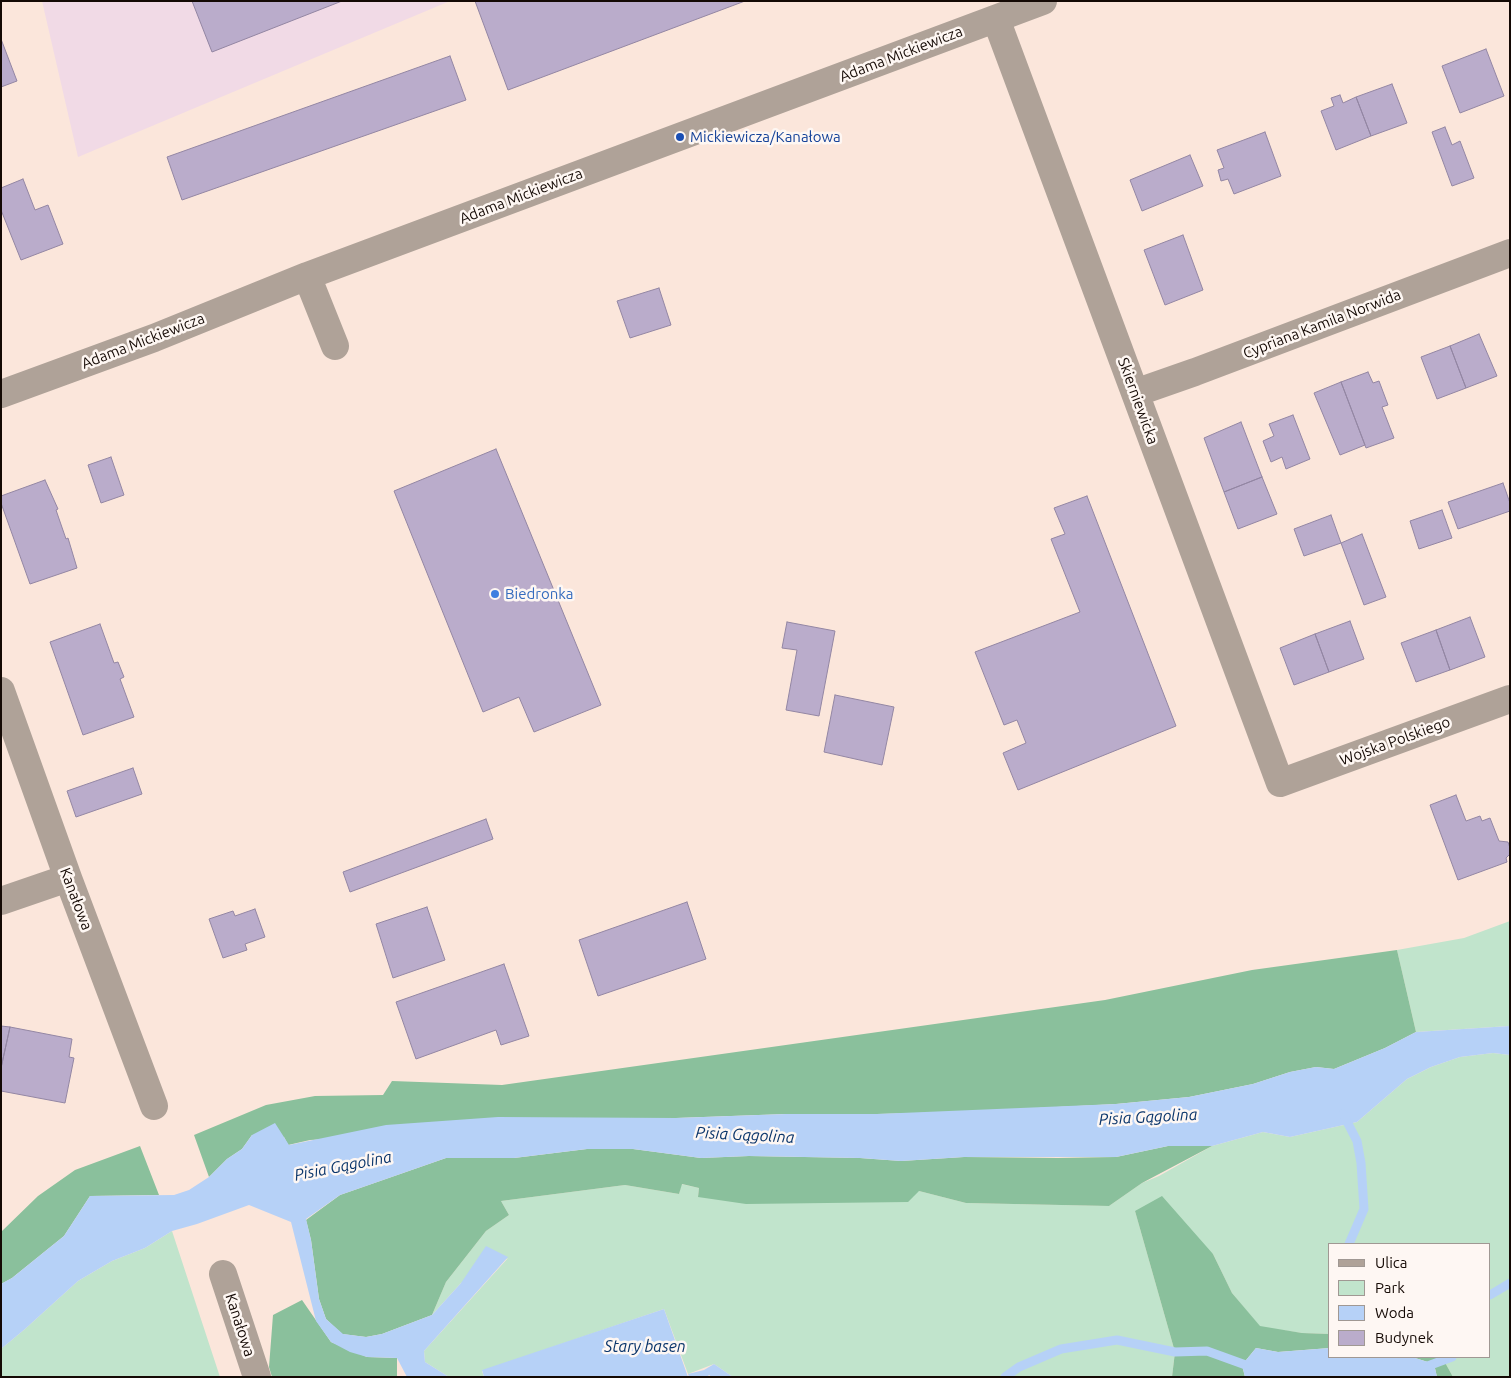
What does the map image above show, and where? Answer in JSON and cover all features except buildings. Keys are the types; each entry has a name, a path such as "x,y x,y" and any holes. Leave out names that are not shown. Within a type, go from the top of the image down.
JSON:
{"street":[{"name":"Adama Mickiewicza","path":"1,394 154,338 307,276 1043,1"},
{"name":"Skierniewicka","path":"996,19 1280,783"},
{"name":"Cypriana Kamila Norwida","path":"1135,393 1510,253"},
{"path":"307,276 335,346"},
{"name":"Kanałowa","path":"1,691 68,878 154,1106"},
{"name":"Wojska Polskiego","path":"1280,783 1510,699"},
{"path":"1,901 68,878"},
{"name":"Kanałowa","path":"223,1274 257,1377"}],"shaded area":[{"path":"42,1 450,1 78,157"}],"green space":[{"path":"1510,921 1510,1026 1416,1032 1397,950 1464,938"},
{"path":"1397,950 1416,1032 1385,1048 1334,1069 1316,1067 1290,1072 1253,1084 1189,1097 1116,1104 958,1112 786,1114 676,1118 310,1140 288,1145 284,1137 252,1135 242,1149 227,1159 209,1177 194,1135 266,1105 315,1096 383,1095 392,1081 502,1085 1105,1000 1252,970"},
{"path":"1493,1053 1510,1055 1510,1377 1453,1377 1443,1358 1491,1358 1491,1243 1328,1243 1328,1334 1302,1333 1260,1327 1232,1293 1213,1254 1135,1211 1175,1352 1172,1377 733,1377 714,1364 688,1374 664,1309 482,1371 484,1377 449,1377 425,1362 424,1351 508,1258 461,1283 432,1315 446,1282 486,1231 509,1215 501,1201 625,1185 679,1194 681,1184 699,1188 698,1197 919,1191 966,1203 1109,1206 1142,1183 1159,1176 1212,1146 1263,1132 1290,1137 1357,1122 1407,1079 1431,1067 1460,1057"},
{"path":"140,1146 159,1195 90,1196 64,1236 12,1278 1,1284 1,1232 38,1196 75,1170"},
{"path":"1168,1146 1212,1146 1142,1183 1109,1206 966,1203 919,1191 908,1202 746,1204 698,1197 699,1188 682,1184 679,1194 625,1185 501,1201 509,1215 486,1231 446,1282 432,1315 382,1334 366,1337 342,1334 326,1319 319,1299 311,1240 306,1220 340,1195 446,1158 514,1158 587,1149 633,1149 701,1158 749,1156 860,1158 901,1161 964,1157 1116,1157"},
{"path":"1162,1196 1213,1254 1232,1293 1260,1326 1302,1333 1328,1334 1328,1348 1278,1352 1256,1348 1242,1365 1245,1377 1172,1377 1175,1352 1135,1211"},
{"path":"172,1231 220,1377 1,1377 1,1349 78,1281 112,1261 145,1248"},
{"path":"302,1300 331,1342 367,1357 397,1358 397,1377 272,1377 269,1367 273,1315"},
{"path":"1415,1358 1443,1358 1453,1377 1437,1377 1434,1364"}],"water":[{"name":"Pisia Gągolina","path":"1510,1026 1510,1055 1493,1053 1460,1057 1431,1067 1407,1079 1357,1122 1290,1137 1263,1132 1212,1146 1168,1146 1116,1157 964,1157 901,1161 860,1158 749,1156 701,1158 633,1149 587,1149 514,1158 446,1158 340,1195 306,1219 311,1240 319,1299 326,1319 343,1334 366,1337 382,1334 432,1315 461,1283 486,1246 508,1257 424,1351 425,1362 449,1377 407,1377 397,1358 367,1357 350,1352 331,1342 316,1321 291,1222 249,1205 172,1231 145,1248 112,1261 78,1281 1,1349 1,1284 12,1278 64,1236 90,1196 174,1195 189,1190 209,1177 227,1159 242,1149 252,1135 275,1123 289,1145 386,1125 498,1117 676,1118 786,1114 877,1114 1116,1104 1189,1097 1253,1084 1290,1072 1316,1067 1334,1069 1385,1048 1416,1032"},
{"name":"Stary basen","path":"664,1309 688,1377 484,1377 482,1370"},
{"path":"1256,1348 1278,1352 1328,1348 1328,1358 1415,1358 1434,1364 1437,1377 1245,1377 1242,1365"},
{"name":"Stary basen","path":"714,1364 733,1377 712,1377 709,1375 707,1377 689,1377 688,1374 704,1370"}],"waterway":[{"path":"1343,1114 1357,1141 1361,1163 1364,1209 1349,1243"},
{"path":"1491,1294 1510,1283"},
{"path":"1005,1377 1019,1367 1061,1349 1117,1340 1175,1352 1207,1351 1254,1368"},
{"path":"1425,1367 1449,1358"}],"place":[{"name":"Mickiewicza/Kanałowa","path":"680,137"},
{"name":"Biedronka","path":"495,594"}]}
